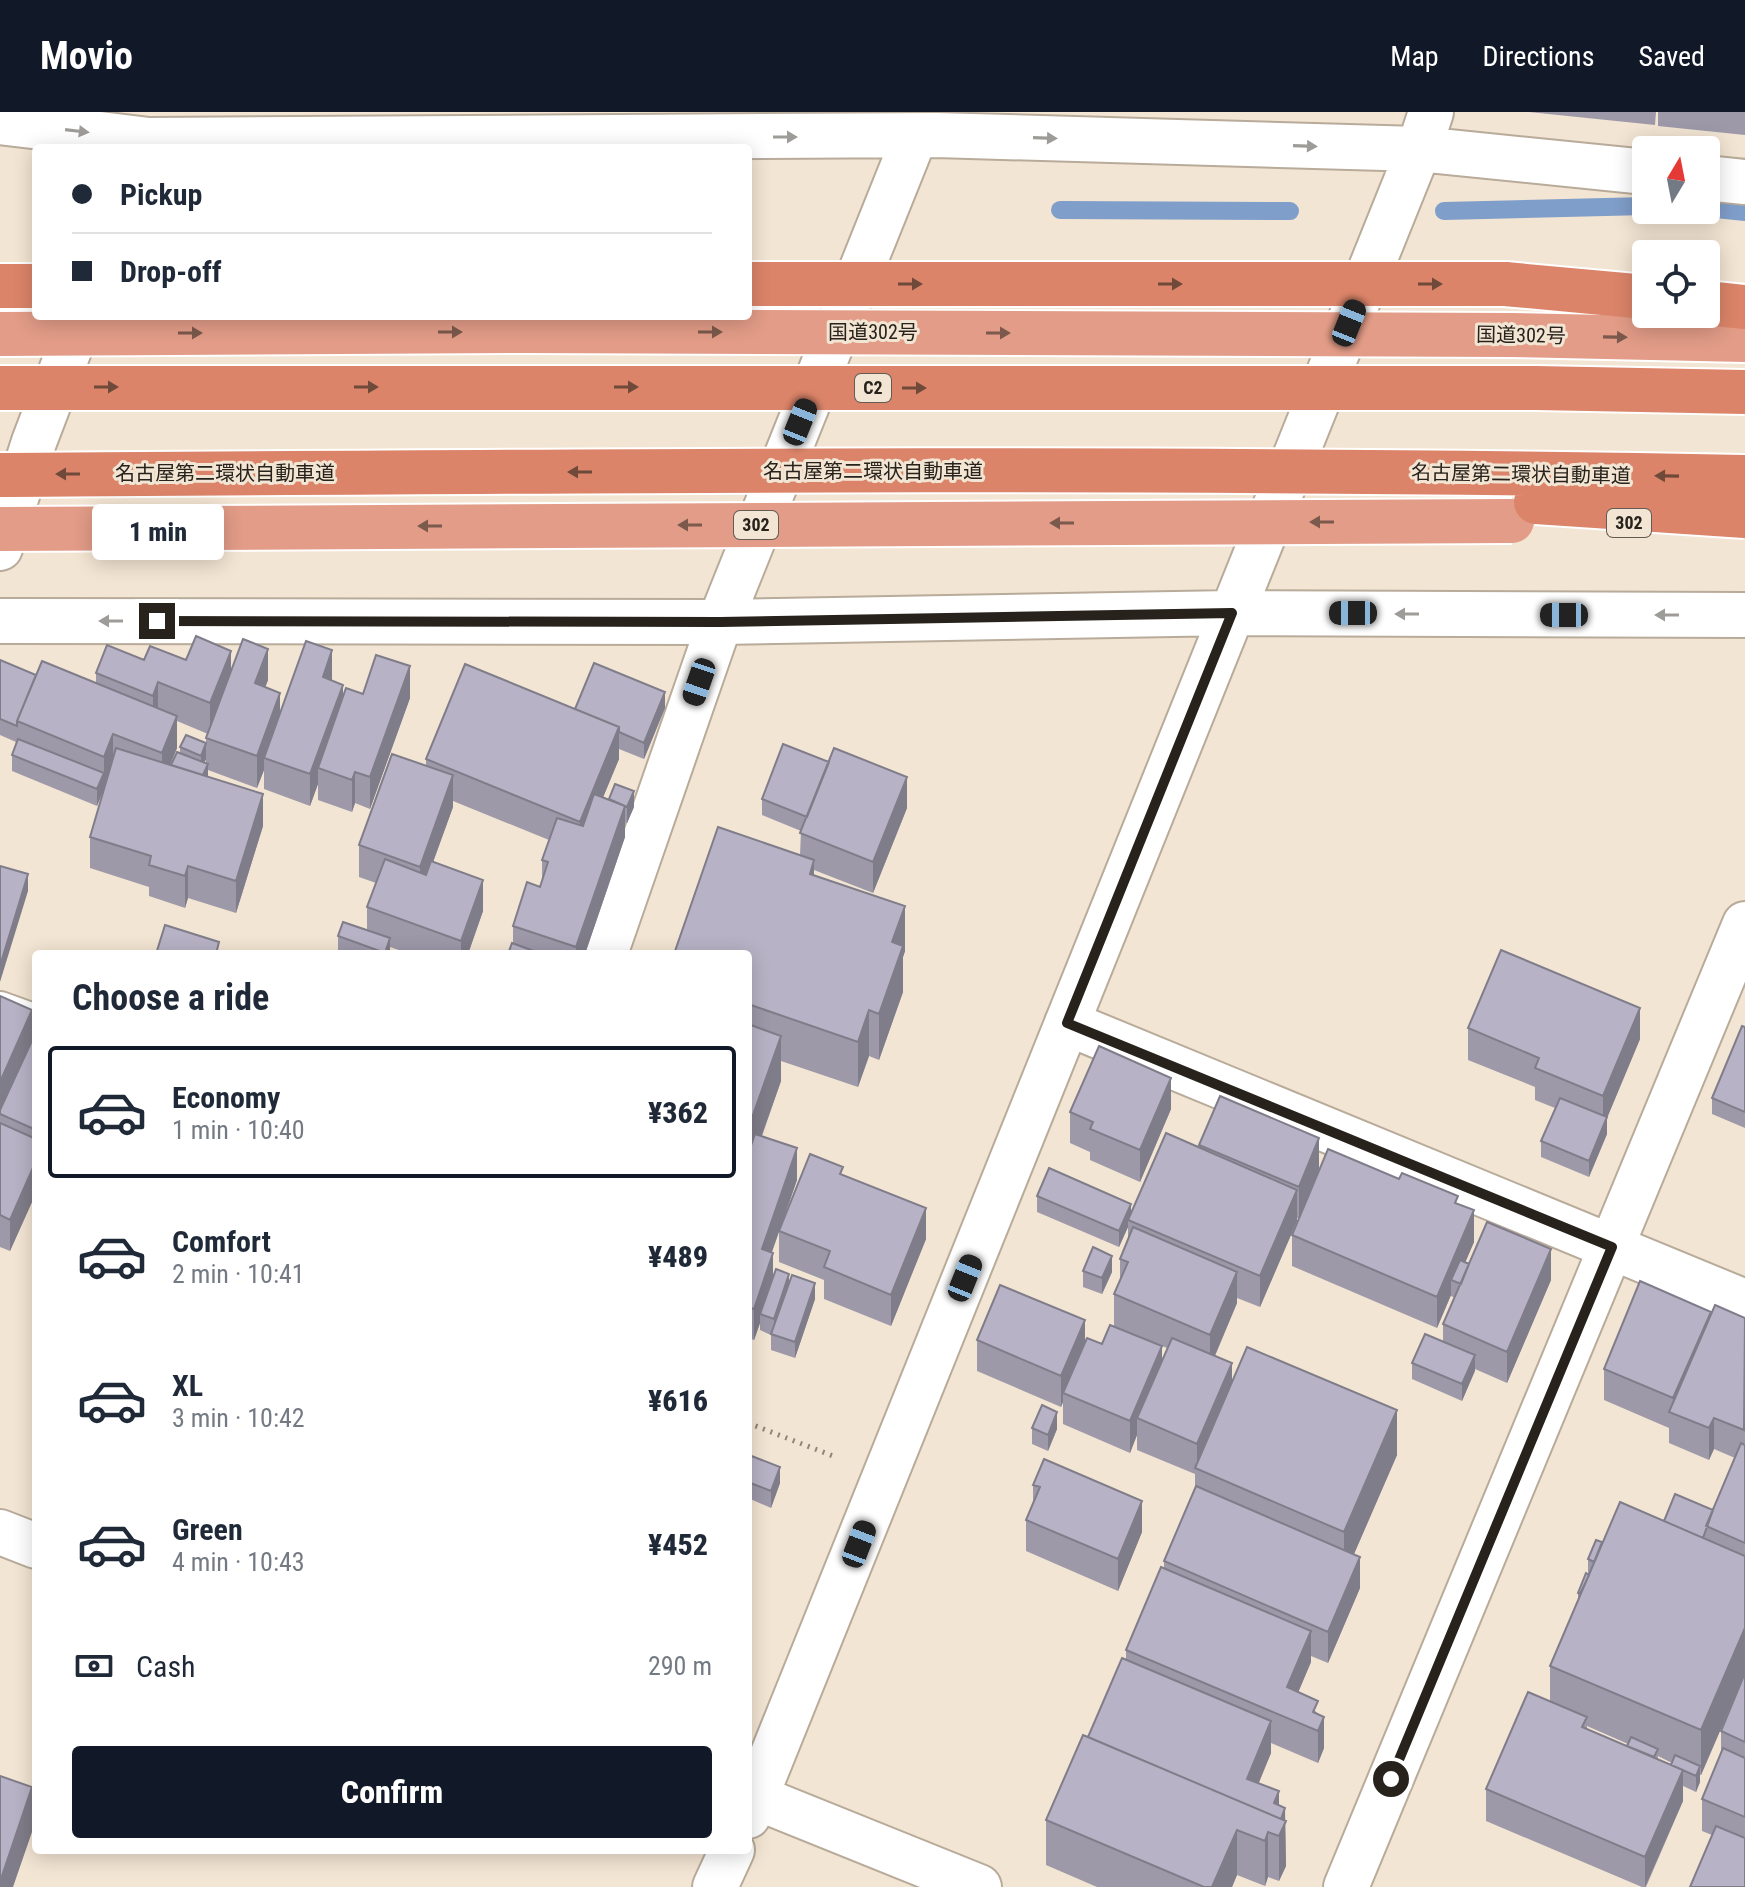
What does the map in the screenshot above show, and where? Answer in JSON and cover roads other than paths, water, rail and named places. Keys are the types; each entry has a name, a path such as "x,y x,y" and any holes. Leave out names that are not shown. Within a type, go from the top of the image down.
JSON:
{"highway":[{"path":"752,284 1505,284 1632,296"},
{"path":"0,286 32,286"},
{"path":"1720,304 1745,307"},
{"name":"国道302号","path":"0,334 540,331 1509,335 1745,340"},
{"name":"C2","path":"0,388 1536,388 1745,392"},
{"path":"798,471 912,483 1451,497 1745,516"},
{"name":"名古屋第二環状自動車道","path":"0,475 798,471 1515,473 1745,477"},
{"name":"302","path":"0,529 1512,521 1745,525"}],"street":[{"path":"0,122 151,133 931,128 1425,131 1632,169"},
{"path":"606,950 720,622 931,128"},
{"path":"752,1800 885,1477 1425,131"},
{"path":"1720,179 1745,182"},
{"path":"0,548 34,442 80,320"},
{"path":"0,621 720,622 1232,613 1745,615"},
{"path":"1346,1887 1745,924"},
{"path":"1067,1023 1745,1302"},
{"path":"0,1532 32,1544"},
{"path":"752,1802 979,1887"},
{"path":"715,1887 730,1854"}],"lane":[{"path":"0,1010 32,1022"}],"waterway":[{"path":"1444,211 1632,206"},
{"path":"1720,209 1745,212"},
{"path":"1060,210 1290,211"}]}
